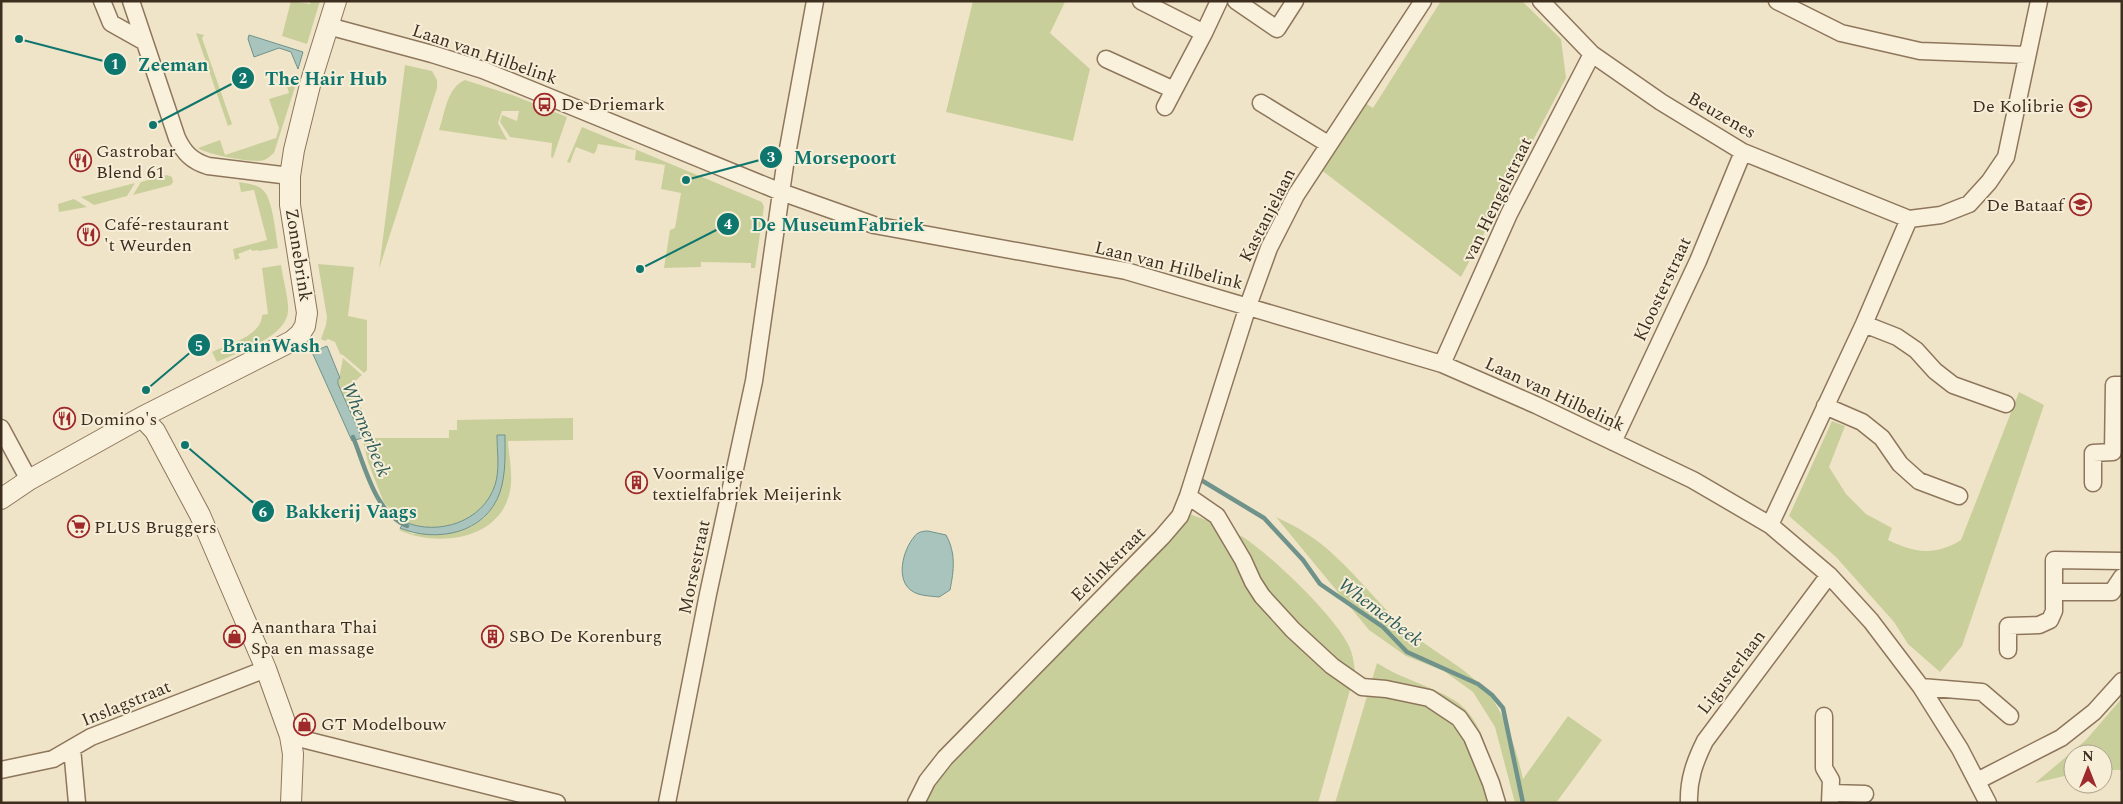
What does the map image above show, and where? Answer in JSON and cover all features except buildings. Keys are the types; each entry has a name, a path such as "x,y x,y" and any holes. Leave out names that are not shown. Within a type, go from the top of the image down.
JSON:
{"street":[{"path":"102,1 111,23 144,41"},
{"path":"131,1 177,138 183,150 191,159 208,166 290,176"},
{"name":"Zonnebrink","path":"142,417 280,348 300,334 305,326 307,313 290,205 290,176 294,150 311,81 336,1"},
{"name":"Morsestraat","path":"667,803 708,594 754,381 780,192 815,1"},
{"path":"1141,1 1204,33"},
{"path":"1165,107 1219,1"},
{"path":"1236,1 1277,29 1295,1"},
{"name":"Kastanjelaan","path":"1248,306 1269,248 1296,196 1328,144 1424,1"},
{"name":"Beuzenes","path":"1541,1 1592,54 1660,102 1743,152 1910,219"},
{"path":"1777,1 1841,33 1920,51 2026,55"},
{"path":"1770,525 1864,324 1910,219 1942,215 1969,204 1990,182 2006,157 2026,55 2039,1"},
{"name":"Laan van Hilbelink","path":"328,26 483,70 780,192 874,225 1126,271 1442,364 1612,442 1693,480 1770,525 1828,575 1871,621 1921,687 1960,749 1988,803"},
{"name":"van Hengelstraat","path":"1442,364 1510,214 1592,54"},
{"path":"1106,58 1174,90"},
{"path":"1261,103 1328,144"},
{"name":"Kloosterstraat","path":"1612,442 1698,261 1743,152"},
{"name":"Eelinkstraat","path":"916,803 927,781 945,758 1162,537 1180,516 1248,306"},
{"path":"1864,324 1897,337 1916,350 1935,372 1953,385 2006,404"},
{"path":"2093,483 2093,453 2113,452 2118,419 2114,385 2122,386"},
{"path":"1825,406 1862,422 1882,438 1900,464 1919,481 1959,496"},
{"path":"1,499 29,480 142,417 155,432 200,515 266,669 290,736 293,754 291,803"},
{"path":"1,428 29,480"},
{"path":"1188,496 1217,516 1243,560 1252,582 1262,596 1293,630 1332,666 1362,686 1429,698 1459,718 1472,737 1497,803"},
{"path":"2008,650 2008,626 2039,625 2050,620 2054,611 2054,560 2122,561"},
{"name":"Ligusterlaan","path":"1689,803 1688,793 1693,766 1705,741 1828,575"},
{"path":"2054,592 2112,592 2122,577"},
{"name":"Inslagstraat","path":"1,770 53,759 91,737 266,669"},
{"path":"1977,781 2061,738 2094,712 2122,681"},
{"path":"1921,687 1982,692 2010,716"},
{"path":"1824,716 1824,768 1831,780 1830,798 1865,794"},
{"path":"290,736 557,803"},
{"path":"72,748 77,803"}],"green space":[{"path":"291,1 310,4 311,1 320,1 307,44 282,36"},
{"path":"973,1 1065,2 1050,33 1090,69 1073,141 946,112"},
{"path":"1441,1 1522,1 1561,39 1566,78 1461,277 1320,169 1365,103 1373,108"},
{"path":"196,33 204,35 202,38 232,124 228,126"},
{"path":"405,65 432,71 437,80 437,88 379,269"},
{"path":"465,80 515,96 567,117 553,158 551,157 552,143 510,137 500,122 502,115 517,121 519,111 502,111 498,123 507,140 439,130 450,94 459,83"},
{"path":"293,81 295,87 274,153 268,158 259,161 241,160 210,153 198,148 220,140 225,155 276,138 279,128 269,99 289,93 286,83"},
{"path":"582,127 762,202 764,207 755,268 751,268 751,263 701,262 701,267 664,268 670,230 675,228 681,193 661,189 665,165 635,160 636,150 598,144 594,154 576,147 570,163 567,162"},
{"path":"167,175 172,177 173,182 171,185 133,195 141,182"},
{"path":"239,182 259,187 267,196 272,210 278,248 259,251 252,251 251,249 238,254 240,258 235,260 233,249 267,240 254,190 241,192"},
{"path":"135,183 127,196 94,205 81,197"},
{"path":"74,199 87,207 59,212 58,204"},
{"path":"318,264 354,267 348,316 367,320 367,370 364,373 340,354 335,342 321,339 327,317"},
{"path":"281,265 288,307 285,321 270,337 217,362 212,352 250,334 261,322 262,315 268,314 262,268"},
{"path":"343,358 362,375 352,384 373,438 449,438 449,430 457,430 457,420 573,418 573,440 508,441 511,475 509,495 502,510 492,522 478,531 446,539 414,535 399,530 400,528 413,534 471,527 484,518 494,506 504,435 497,435 497,480 489,498 481,509 458,523 445,526 418,526 405,522 408,516 403,512 399,517 384,503 368,462 362,438 338,384"},
{"path":"2019,392 2044,405 1962,646 1940,672 1908,644 1894,622 1836,557 1789,516 1832,421 1845,426 1829,467 1846,494 1866,514 1892,528 1888,540 1907,548 1925,551 1942,549 1952,545 1961,540"},
{"path":"1187,513 1236,533 1270,558 1317,603 1342,633 1349,646 1355,672 1318,803 925,803 941,776 1163,548"},
{"path":"1276,517 1323,545 1408,631 1464,671 1484,689 1493,700 1508,728 1523,779 1568,716 1602,740 1556,803 1515,803 1495,727 1473,692 1444,671 1406,656 1369,630"},
{"path":"1377,663 1386,669 1445,695 1465,709 1474,720 1486,746 1499,803 1335,803"},
{"path":"2122,698 2122,770 2113,770 2113,744 2081,744"},
{"path":"2063,759 2063,776 2035,783"}],"water":[{"path":"249,35 303,52 298,69 291,52 279,48 254,57 248,39"},
{"path":"327,346 340,378 338,379 338,384 362,438 352,441 312,352"},
{"path":"497,435 505,435 503,478 500,492 493,506 484,517 472,526 444,534 429,535 400,528 405,522 431,527 458,523 470,517 481,508 489,498 497,479"},
{"path":"928,531 946,535 953,555 950,590 939,597 915,593 907,586 902,573 904,557 910,543 917,534"}],"waterway":[{"name":"Whemerbeek","path":"353,437 372,488 379,500 396,520 407,526"},
{"name":"Whemerbeek","path":"1201,480 1264,518 1303,560 1320,584 1383,627 1407,652 1478,684 1492,695 1503,708 1523,803"}],"place":[{"name":"Zeeman","path":"19,39"},
{"name":"De Driemark","path":"545,104"},
{"name":"De Kolibrie","path":"2080,106"},
{"name":"The Hair Hub","path":"153,125"},
{"name":"Gastrobar Blend 61","path":"80,161"},
{"name":"Morsepoort","path":"686,180"},
{"name":"De Bataaf","path":"2080,205"},
{"name":"Café-restaurant 't Weurden","path":"88,234"},
{"name":"De MuseumFabriek","path":"640,269"},
{"name":"BrainWash","path":"146,390"},
{"name":"Domino's","path":"64,419"},
{"name":"Bakkerij Vaags","path":"185,445"},
{"name":"Voormalige textielfabriek Meijerink","path":"636,483"},
{"name":"PLUS Bruggers","path":"78,527"},
{"name":"SBO De Korenburg","path":"493,636"},
{"name":"Ananthara Thai Spa en massage","path":"235,637"},
{"name":"GT Modelbouw","path":"305,724"}]}
